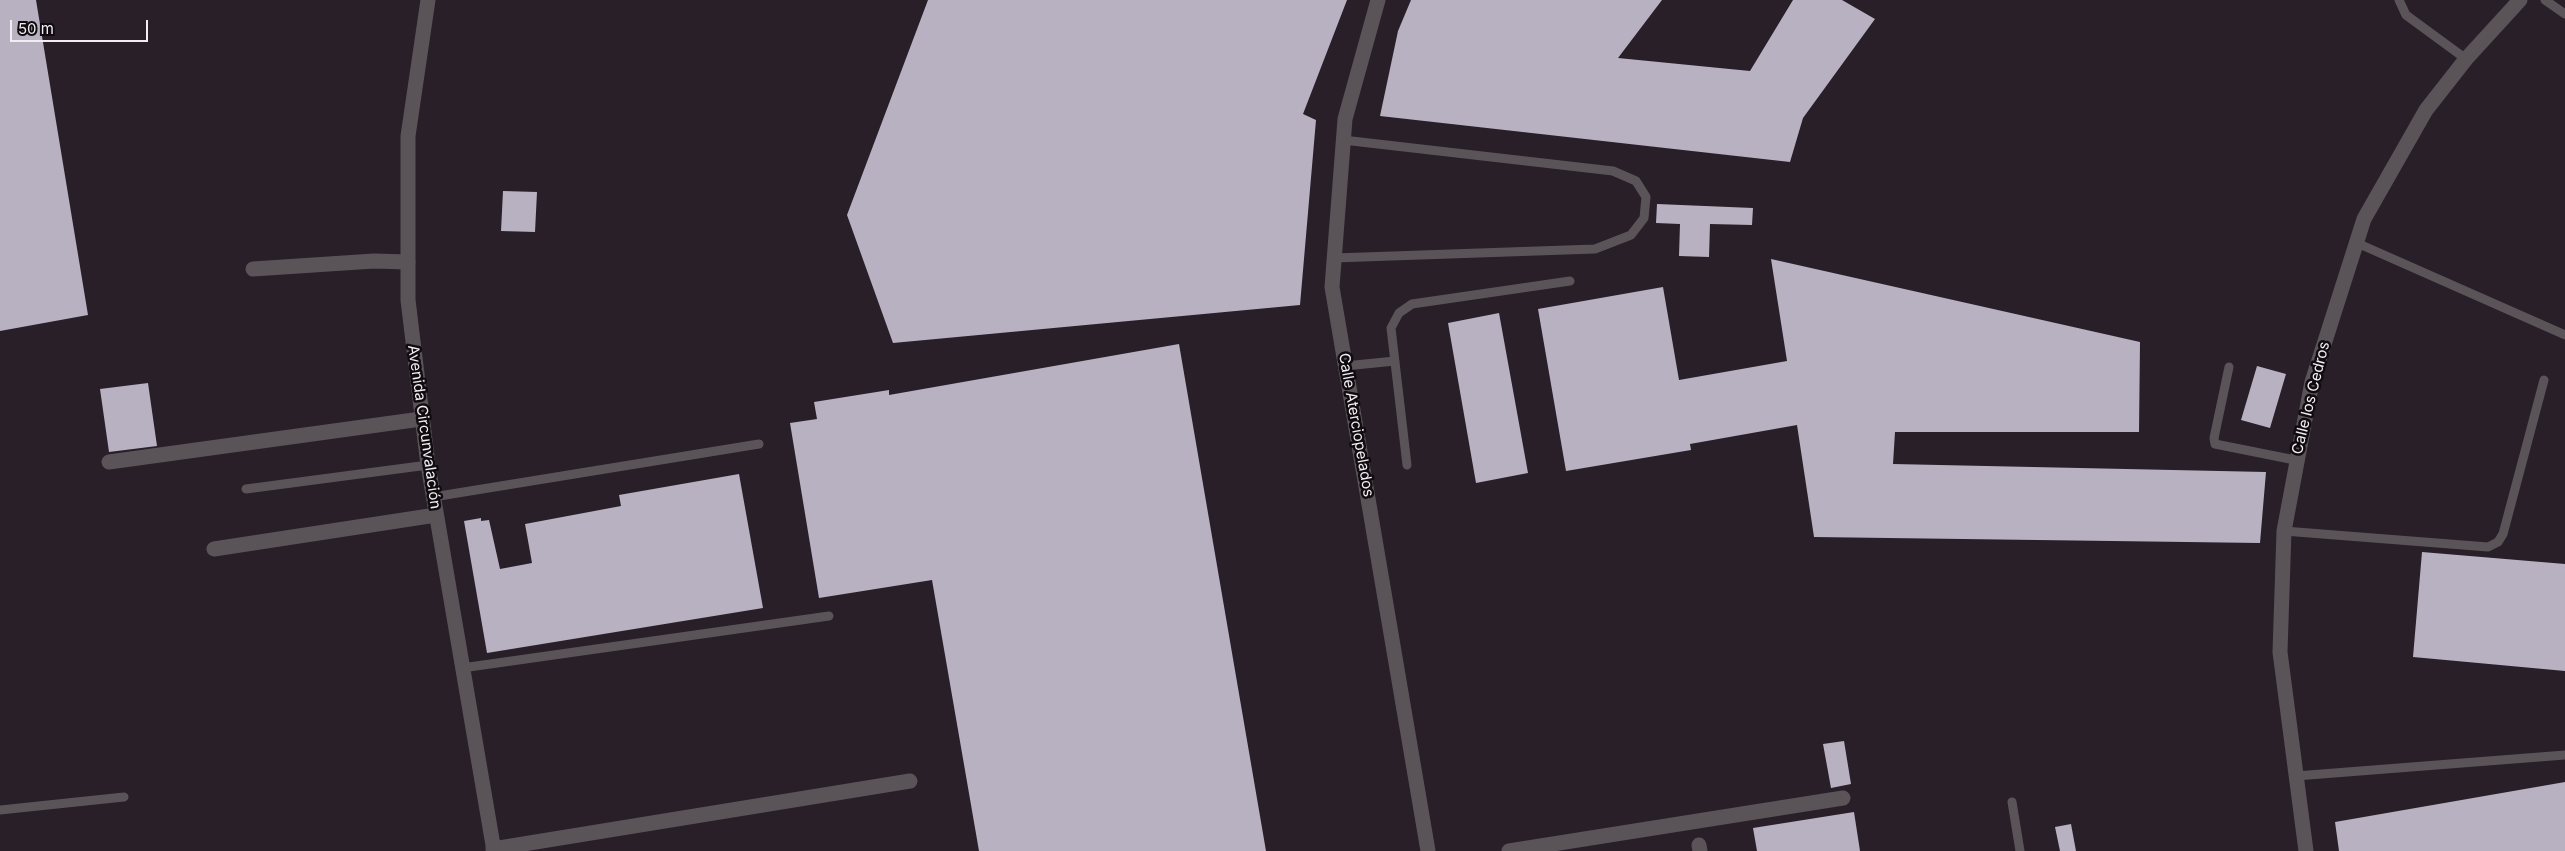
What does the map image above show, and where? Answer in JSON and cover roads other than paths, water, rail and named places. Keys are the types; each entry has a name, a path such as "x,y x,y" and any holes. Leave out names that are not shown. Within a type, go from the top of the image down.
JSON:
{"street":[{"name":"Avenida Circunvalación","path":"428,0 408,136 408,300 421,419 433,497 494,850"},
{"name":"Calle Aterciopelados","path":"1378,0 1345,119 1332,287 1428,851"},
{"name":"Calle los Cedros","path":"2306,851 2280,652 2284,531 2295,460 2312,382 2364,219 2426,110 2466,59 2520,0"},
{"path":"253,269 374,261 408,262"},
{"path":"109,462 421,419"},
{"path":"214,549 436,514"},
{"path":"494,850 910,781"},
{"path":"1509,851 1843,798"}],"lane":[{"path":"2398,0 2406,15 2466,59"},
{"path":"2545,0 2565,14"},
{"path":"1334,258 1595,248 1631,235 1644,218 1646,197 1636,181 1613,171 1343,140"},
{"path":"2357,243 2565,336"},
{"path":"1407,465 1391,328 1400,313 1412,304 1570,281"},
{"path":"1346,366 1395,361"},
{"path":"2229,366 2214,438 2215,444 2295,460"},
{"path":"2284,531 2488,547 2498,542 2504,534 2544,380"},
{"path":"433,497 759,444"},
{"path":"246,489 428,465"},
{"path":"462,668 830,616"},
{"path":"2296,776 2565,755"},
{"path":"0,810 124,797"},
{"path":"2012,802 2020,851"}]}
